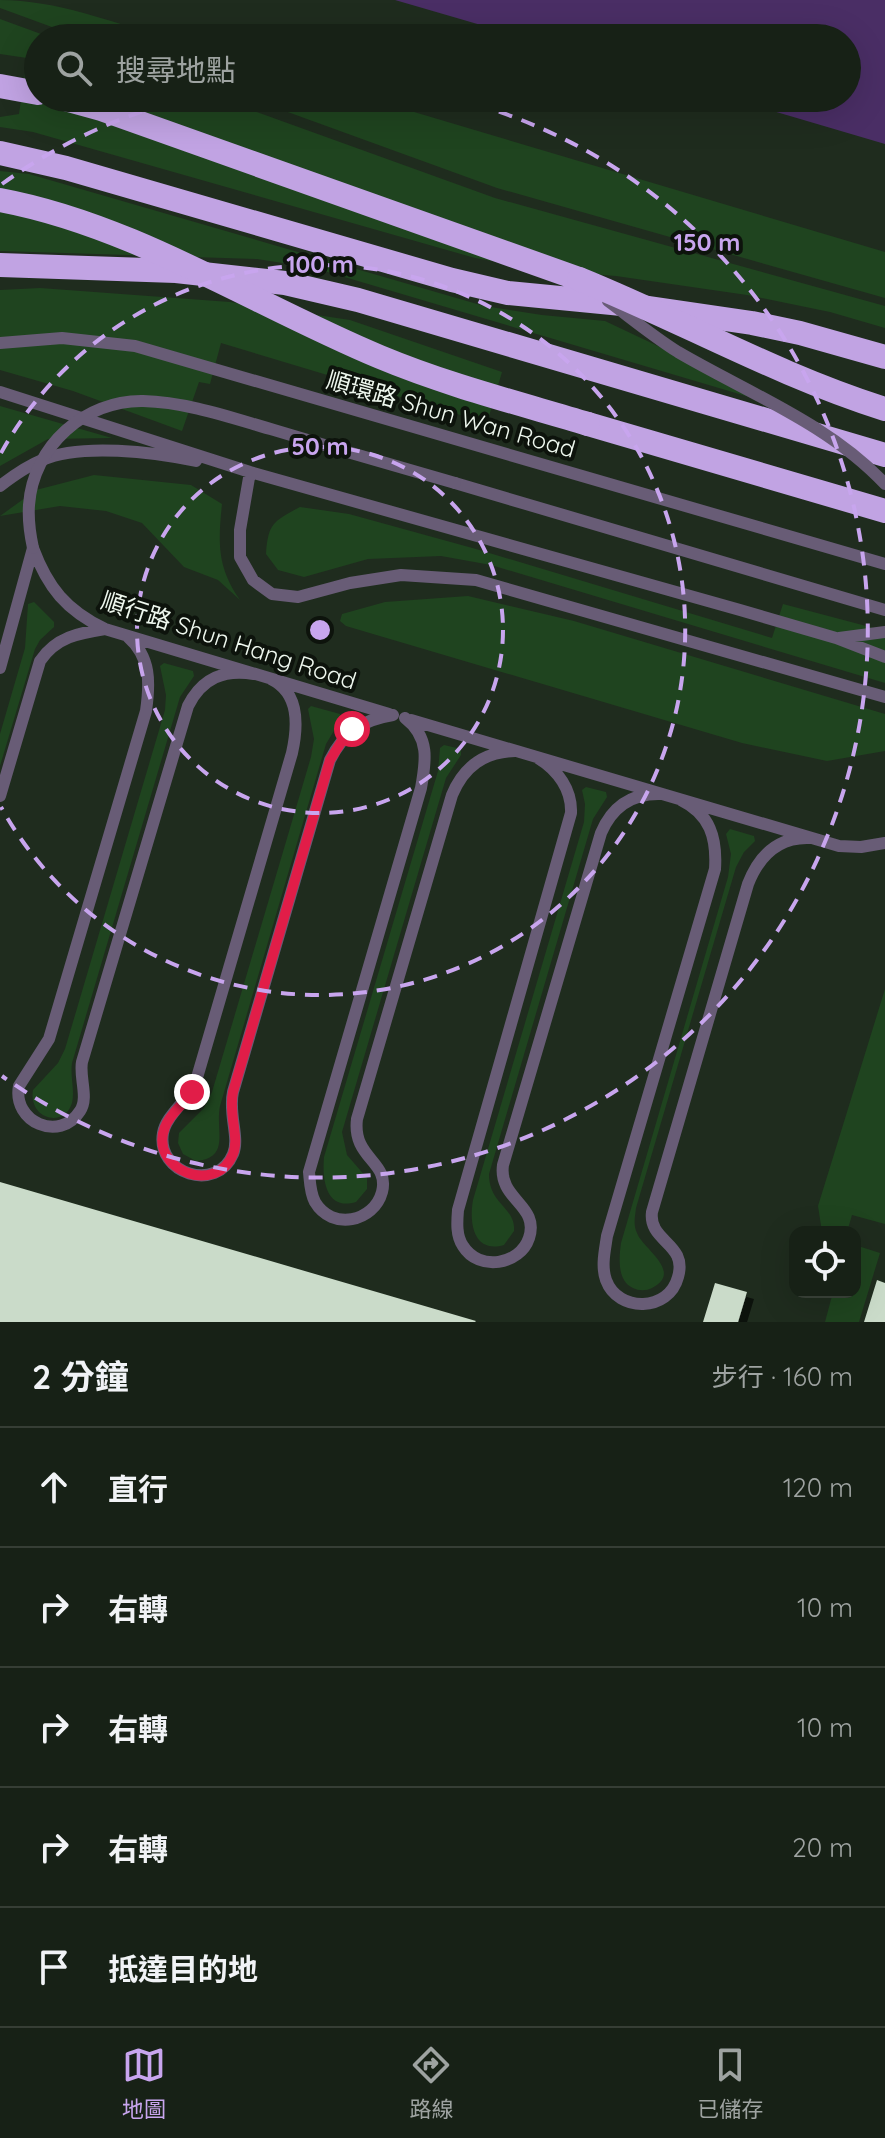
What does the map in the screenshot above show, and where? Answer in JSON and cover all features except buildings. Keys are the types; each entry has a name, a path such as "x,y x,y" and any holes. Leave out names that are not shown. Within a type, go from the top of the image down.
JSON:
{"highway":[{"path":"0,86 24,90"},
{"path":"109,112 579,279 780,371 885,409"},
{"path":"0,153 66,168 452,280 508,293 622,304 752,323 885,357"},
{"path":"0,200 51,212 107,231 412,370 885,511"},
{"path":"0,265 176,271 285,283 358,300 885,455"}],"lane":[{"path":"579,279 676,350 822,433 857,458 885,484"},
{"name":"順環路 Shun Wan Road","path":"0,343 62,338 110,342 161,352 885,564"},
{"path":"0,392 250,472 740,610 836,638 885,657"},
{"name":"順行路 Shun Hang Road","path":"885,610 200,409 144,401 99,409 77,421 44,457 36,473 28,506 33,548 43,575 53,590 79,614 105,629 809,838 850,847 885,843"},
{"path":"0,486 42,460 69,452 151,455 250,472"},
{"path":"250,472 240,530 240,557 253,580 272,594 298,597 374,578 401,575 476,580 885,697"},
{"path":"0,668 33,548"},
{"path":"0,796 37,669 47,651 79,633 105,629"},
{"path":"836,638 885,632"},
{"path":"128,637 139,648 146,664 149,686 146,711 49,1039 19,1086 22,1111 27,1118 42,1126 60,1126 69,1122 81,1111 84,1103 82,1062 188,706 199,688 214,677 233,672 254,674"},
{"path":"271,679 285,688 293,702 295,724 292,753 196,1081 185,1102 167,1121 163,1130 163,1148 177,1169 194,1176 220,1170 234,1152 235,1136 230,1113 233,1092 330,760 352,729 375,718 399,717 418,730 425,747 421,788 309,1172 313,1198 331,1217 347,1220 364,1216 377,1205 383,1188 381,1172 359,1146 357,1119 452,795 471,765 485,757 515,751"},
{"path":"538,758 553,768 566,786 572,805 458,1210 458,1230 464,1248 485,1263 496,1263 514,1256 529,1237 528,1213 506,1189 503,1165 601,833 610,814 624,802 642,795 661,794"},
{"path":"681,800 701,813 708,823 715,845 715,869 607,1236 604,1255 607,1283 612,1291 628,1302 652,1303 666,1296 677,1283 678,1255 652,1226 652,1212 754,871 771,849 783,841 796,837 809,838"}],"green space":[{"path":"0,0 21,1 63,8 120,24 44,24 0,8"},
{"path":"0,19 24,28 24,58 0,54"},
{"path":"24,79 24,112 257,112 495,198 885,306 885,328 830,312 747,295 616,276 541,270 475,258 33,132 0,127 0,117 19,114"},
{"path":"288,112 414,112 885,252 885,298 497,188"},
{"path":"0,171 29,174 484,306 605,321 679,356 756,399 314,268 257,259 0,251"},
{"path":"40,288 230,302 350,320 502,372 487,423 221,343 210,384 199,382 182,431 73,391 0,370 0,290"},
{"path":"0,406 112,438 48,439 0,466"},
{"path":"94,475 191,485 222,504 220,531 223,565 240,600 218,580 184,567 142,523 106,511 60,506 0,516 36,490"},
{"path":"300,507 349,514 476,549 772,638 783,604 885,631 885,683 491,565 441,556 368,559 304,577 278,570 266,554 268,536 278,520"},
{"path":"468,596 574,621 885,714 885,751 827,761 742,743 346,626 340,621 342,614 385,602"},
{"path":"34,602 54,622 54,627 35,649 0,766 0,734 25,648 28,604"},
{"path":"164,663 193,671 194,676 180,697 72,1063 72,1103 62,1116 48,1117 36,1108 33,1090 58,1063 65,1049 165,710 166,695 160,666"},
{"path":"311,706 340,714 341,719 326,744 220,1106 218,1149 207,1159 196,1161 183,1154 178,1143 179,1133 204,1108 212,1092 311,757 314,739 308,709"},
{"path":"444,745 461,749 461,755 446,778 342,1132 347,1155 367,1178 367,1189 356,1202 346,1204 332,1198 328,1192 324,1157 438,771 440,748"},
{"path":"586,787 606,792 607,797 593,819 489,1174 493,1193 514,1223 514,1231 504,1245 494,1247 480,1241 475,1234 473,1200 584,822 582,790"},
{"path":"730,829 754,836 755,841 736,867 636,1208 637,1233 658,1260 664,1275 661,1282 652,1288 638,1290 628,1285 622,1275 621,1243 728,877 731,854 726,834"},
{"path":"885,989 885,1224 852,1215 849,1226 821,1226 818,1206"},
{"path":"861,1247 880,1253 859,1322 825,1322 831,1298 861,1298"}],"shaded area":[{"path":"395,0 885,0 885,144 776,112 861,112 861,24 477,24"}],"route":[{"path":"192,1092 167,1121 163,1130 163,1148 177,1169 186,1174 203,1176 220,1170 234,1152 236,1144 230,1113 233,1092 330,760 352,729"}]}
